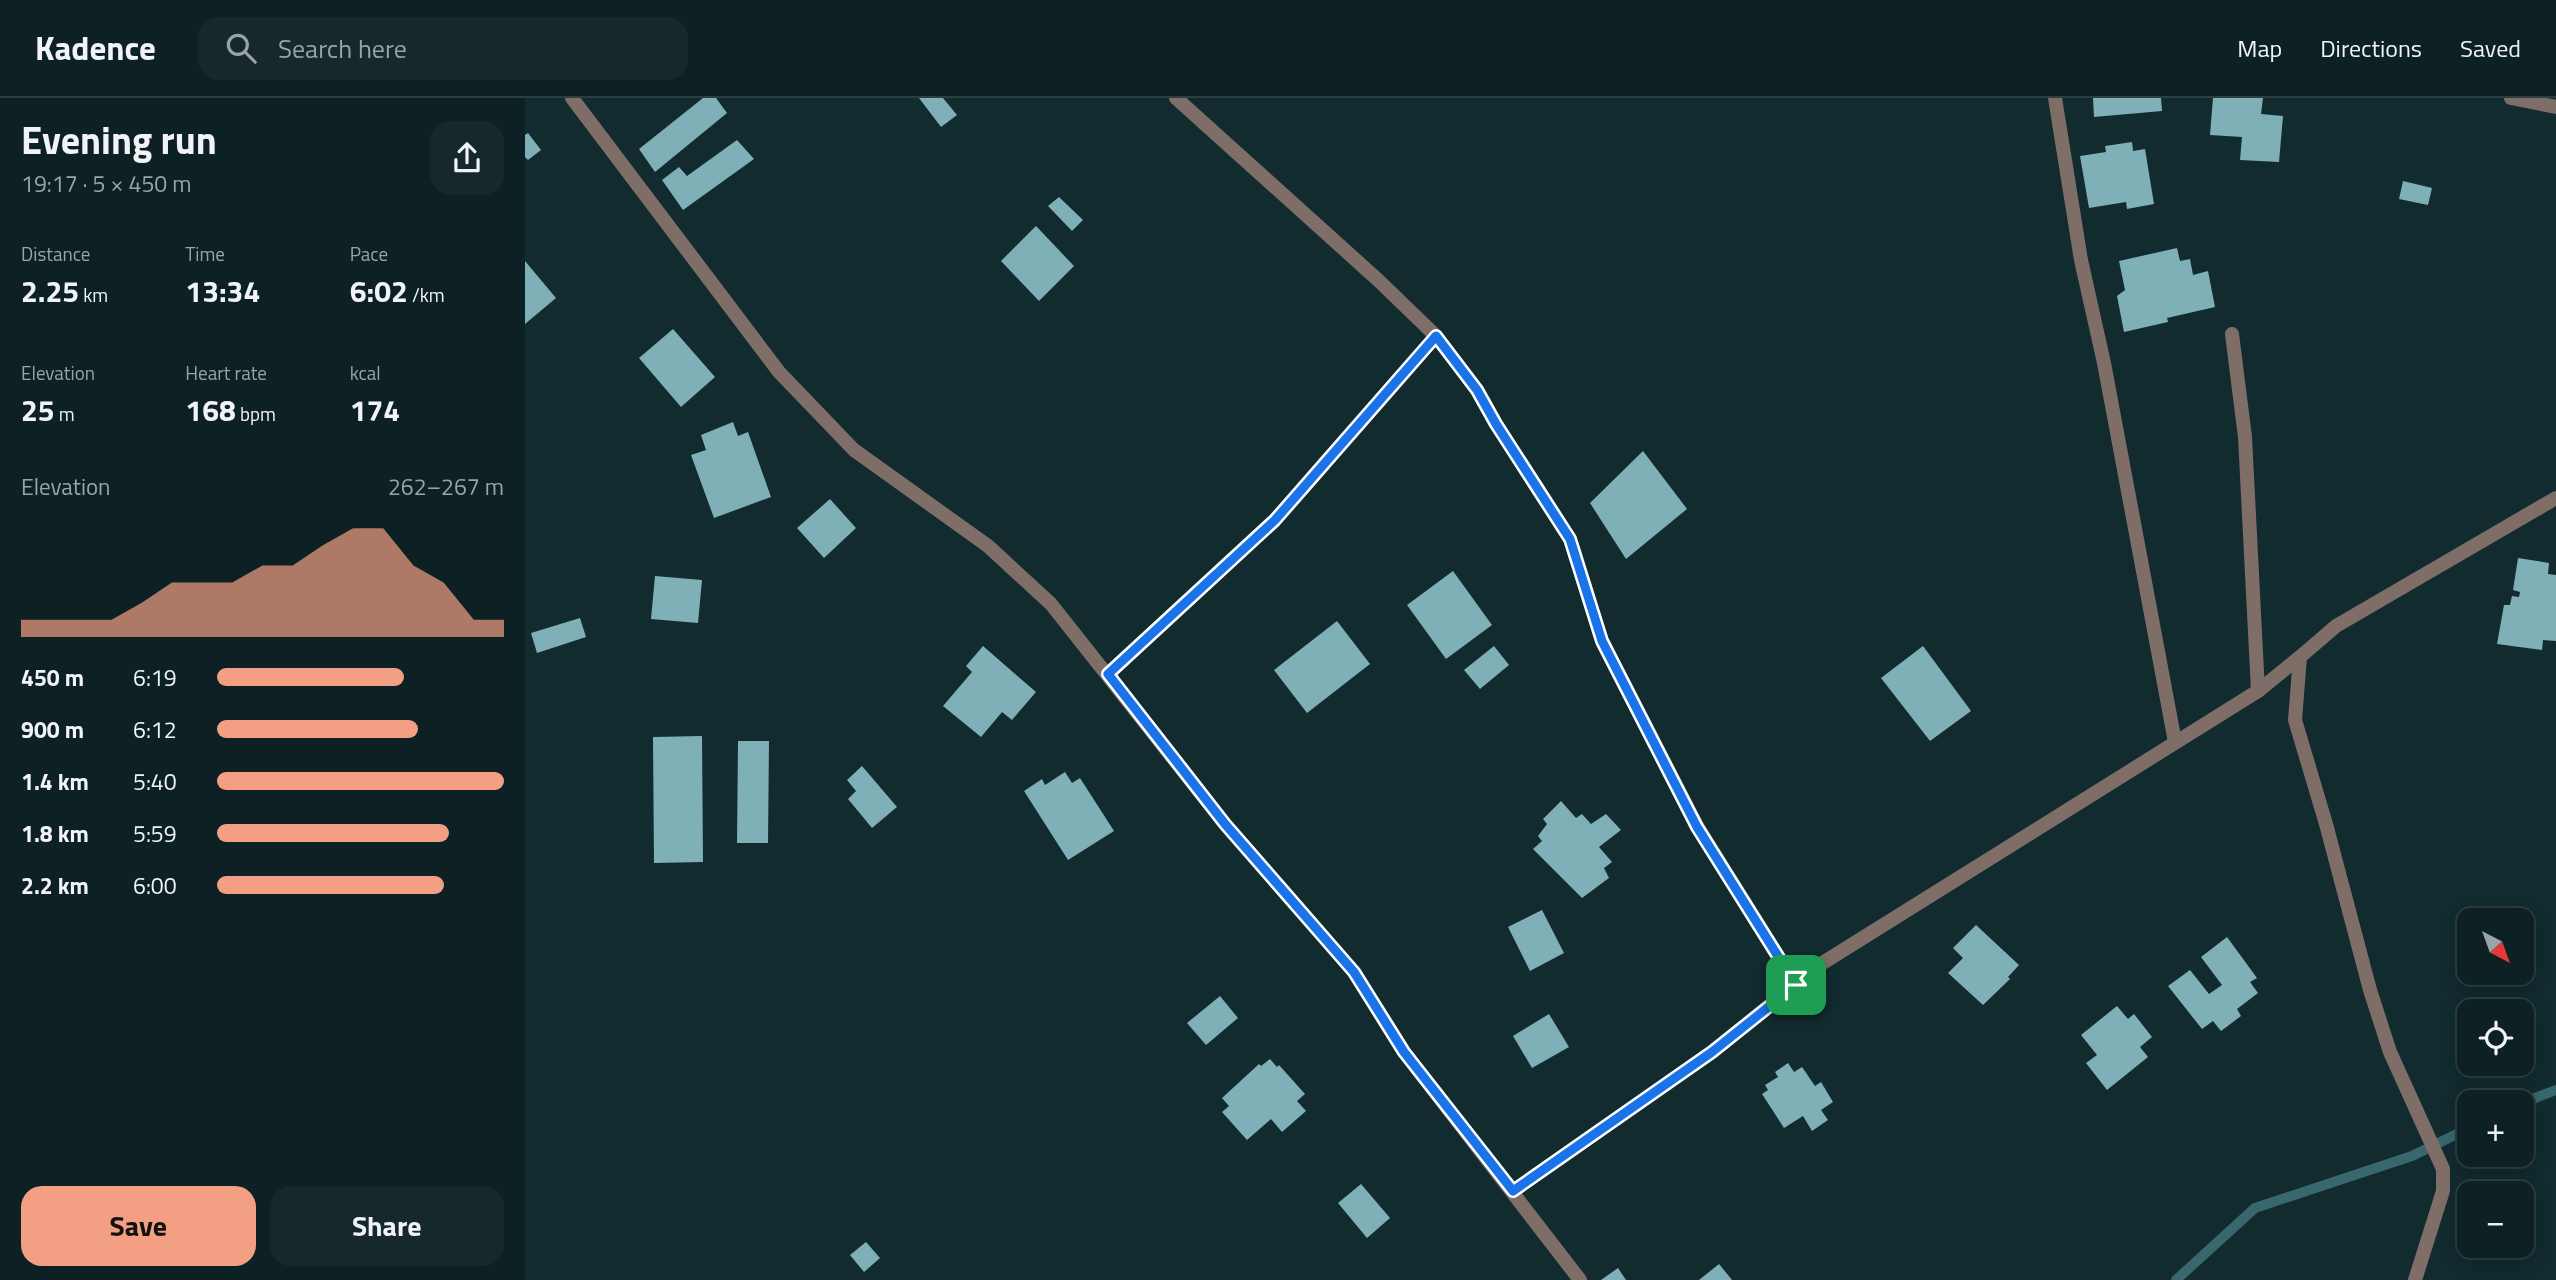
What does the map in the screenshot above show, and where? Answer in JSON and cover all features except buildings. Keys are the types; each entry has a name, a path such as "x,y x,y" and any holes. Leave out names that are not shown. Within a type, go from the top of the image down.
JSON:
{"street":[{"path":"572,98 779,372 853,450 988,546 1051,604 1225,824 1354,972 1404,1052 1580,1280"},
{"path":"1176,98 1378,279 1436,336 1477,390 1570,539 1602,641 1697,827 1796,985"},
{"path":"2055,98 2081,260 2104,363 2175,742"},
{"path":"2511,98 2556,107"},
{"path":"2232,334 2245,437 2258,691"},
{"path":"1108,674 1275,520 1436,336"},
{"path":"1513,1191 1712,1052 1821,964 2258,691 2336,626 2556,498"},
{"path":"2300,657 2295,720 2370,990 2390,1052 2443,1169 2443,1191 2415,1280"}],"waterway":[{"path":"2534,1098 2556,1090"},
{"path":"2176,1280 2255,1208 2412,1156 2457,1134"}],"route":[{"path":"1436,336 1477,390 1570,539 1602,641 1697,827 1796,985 1712,1052 1513,1191 1404,1052 1354,972 1225,824 1108,674 1275,520 1436,336"}]}
